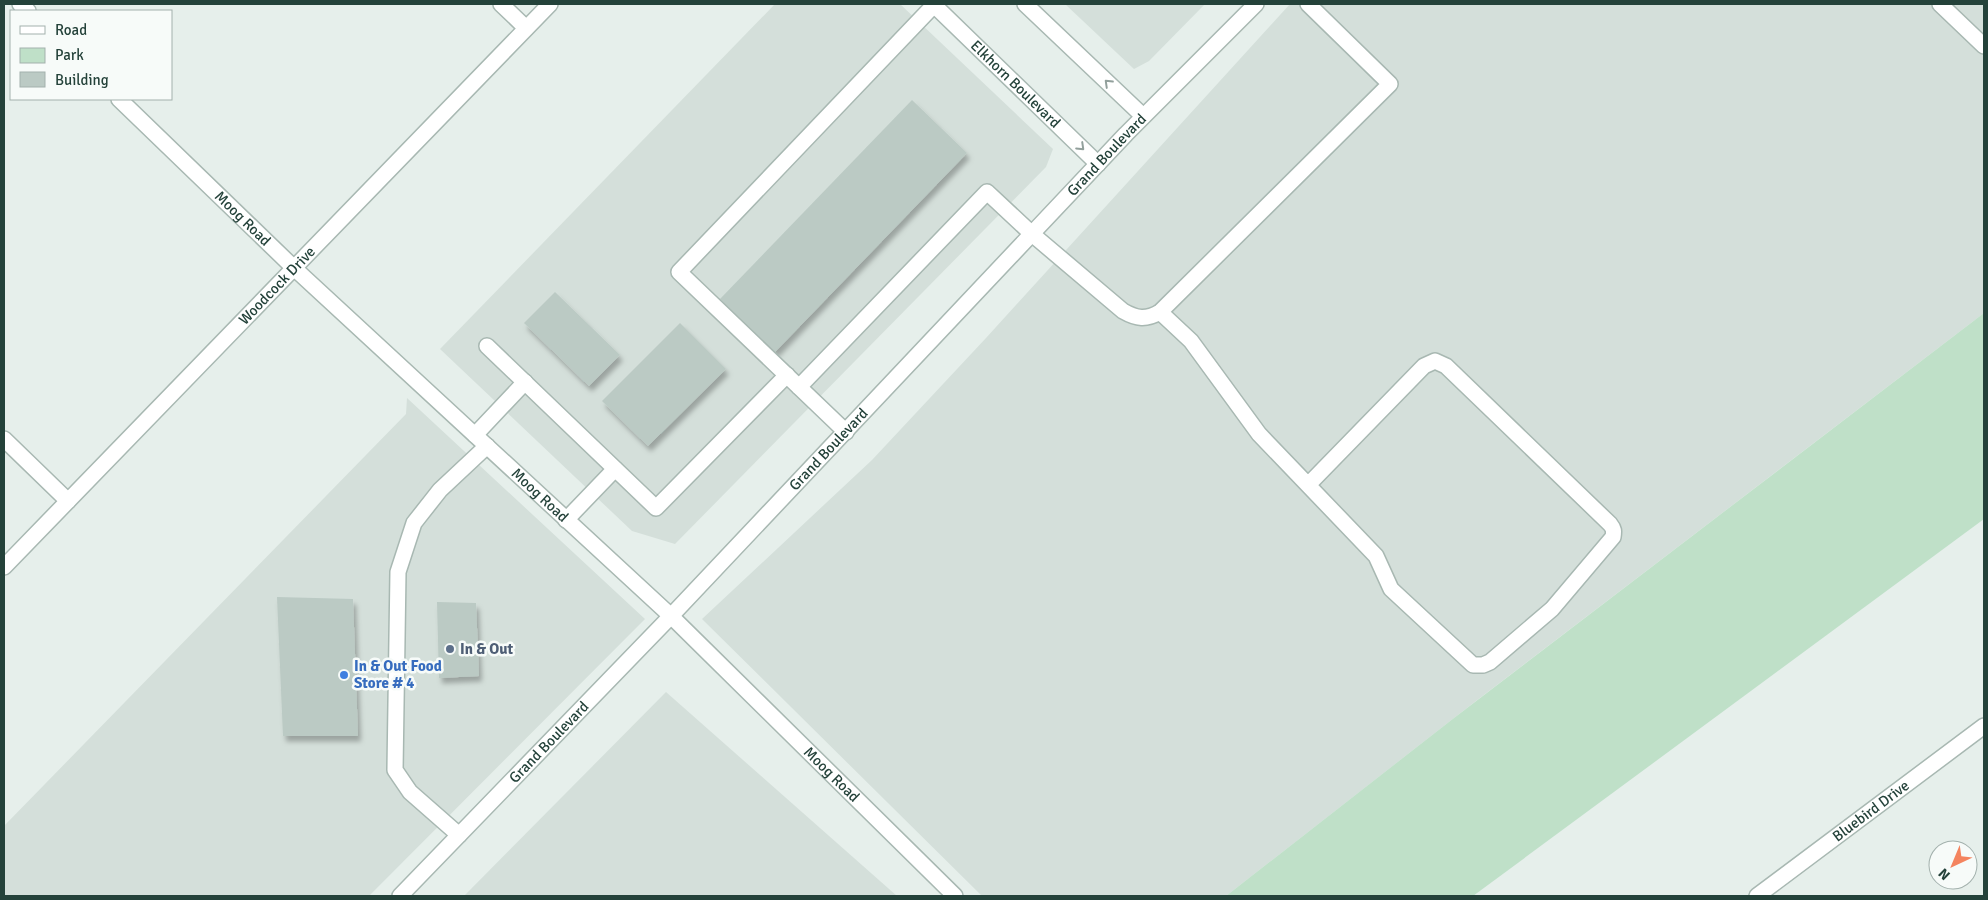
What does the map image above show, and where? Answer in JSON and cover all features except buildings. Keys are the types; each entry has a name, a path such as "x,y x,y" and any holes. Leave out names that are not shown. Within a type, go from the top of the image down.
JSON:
{"street":[{"path":"501,4 526,28"},
{"name":"Woodcock Drive","path":"4,567 550,4"},
{"path":"846,432 679,272 934,4"},
{"name":"Elkhorn Boulevard","path":"934,4 1098,164"},
{"path":"1025,4 1143,116"},
{"name":"Grand Boulevard","path":"400,896 671,616 1143,116 1256,4"},
{"path":"800,387 987,192 1032,234 1132,316 1140,319 1151,318 1160,312 1390,84 1308,4"},
{"path":"1940,4 1984,46"},
{"name":"Moog Road","path":"119,100 294,268 671,616 954,896"},
{"path":"1160,312 1191,341 1259,434 1376,556 1392,589 1467,660 1478,666 1490,662 1552,609 1613,537 1614,533 1610,524 1446,366 1435,361 1424,366 1308,485"},
{"path":"487,346 656,508 787,375"},
{"path":"475,435 525,382"},
{"path":"4,439 68,501"},
{"path":"459,835 410,792 395,770 398,572 414,523 440,490 487,446"},
{"path":"566,520 615,469"},
{"name":"Bluebird Drive","path":"1758,896 1984,726"}],"shaded area":[{"path":"775,4 900,4 1053,149 1046,167 675,544 632,531 440,349"},
{"path":"1065,4 1205,4 1149,61 1134,69"},
{"path":"1290,4 1984,4 1984,313 1472,704 1226,896 982,896 702,619 872,460 986,338"},
{"path":"407,398 645,619 369,896 4,896 4,826 406,414"},
{"path":"666,692 897,896 464,896"}],"green space":[{"path":"1984,313 1984,519 1473,896 1226,896 1454,718"}],"place":[{"name":"In & Out","path":"450,649"},
{"name":"In & Out Food Store # 4","path":"344,675"}]}
